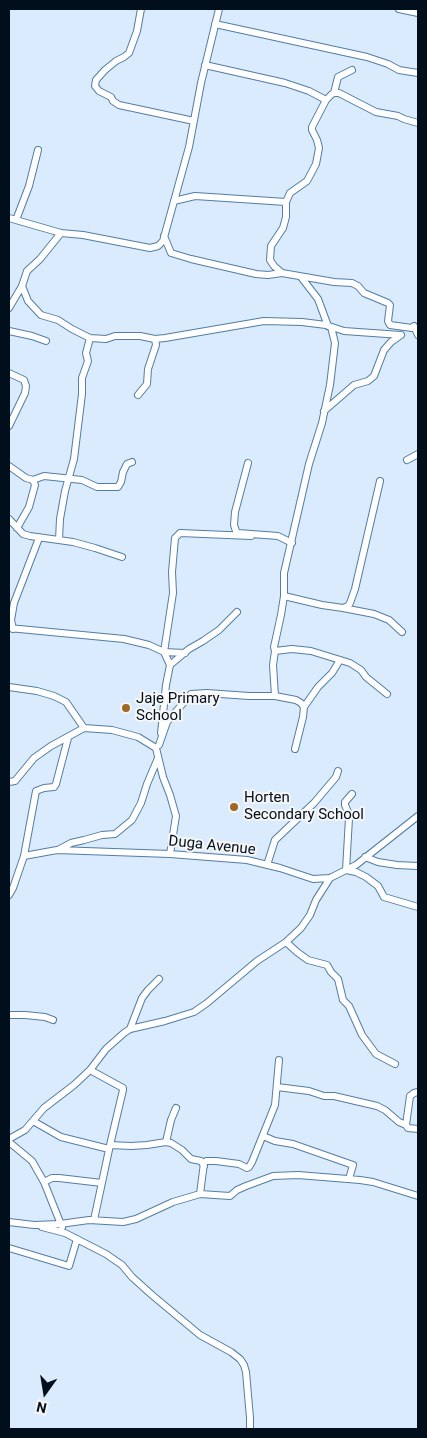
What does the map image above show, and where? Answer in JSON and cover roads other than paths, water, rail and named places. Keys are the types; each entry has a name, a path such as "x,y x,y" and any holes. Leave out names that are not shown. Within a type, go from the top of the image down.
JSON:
{"street":[{"path":"141,9 137,31 129,53 105,70 96,80 95,86 119,105 194,121"},
{"path":"38,150 29,186 12,219 61,233 83,235 150,248 158,246 164,236 189,147 205,65 219,9"},
{"path":"399,9 418,13"},
{"path":"216,24 367,57 399,70 418,73"},
{"path":"205,65 285,83 326,100"},
{"path":"282,273 274,266 269,254 271,246 283,228 286,217 286,202 290,193 307,182 316,164 319,148 312,127 326,100 334,93 338,77 352,70"},
{"path":"334,93 339,93 376,112 398,116 418,123"},
{"path":"174,201 195,196 286,202"},
{"path":"9,308 22,286 27,271 40,259 61,233"},
{"path":"164,236 171,253 174,254 256,274 282,273 341,283 352,283 358,286 364,293 390,305 388,321 390,325 415,326"},
{"path":"275,696 274,665 276,651 274,647 282,615 284,573 309,464 330,385 335,343 318,299 301,277"},
{"path":"22,286 28,301 41,315 58,320 90,338 106,339 115,336 140,336 155,339 264,321 302,322 344,331 401,335"},
{"path":"324,412 354,385 368,381 374,376 384,350 391,342 415,326"},
{"path":"415,326 418,335"},
{"path":"9,331 46,341"},
{"path":"59,540 60,519 68,478 74,459 82,394 82,378 88,361 86,353 90,338"},
{"path":"138,394 147,384 148,369 156,345 155,339"},
{"path":"9,373 24,380 26,386 25,393 9,426"},
{"path":"407,460 418,454"},
{"path":"9,466 26,478 33,480 44,476 82,480 97,487 118,487 127,464 132,462"},
{"path":"248,463 235,512 234,525 236,531 278,536 292,543"},
{"path":"18,528 29,507 35,485 33,480"},
{"path":"343,608 350,603 355,588 380,481"},
{"path":"9,519 23,534 96,548 122,558"},
{"path":"170,854 176,816 163,777 158,747 170,665 164,652 173,593 174,538 180,533 250,536"},
{"path":"39,538 14,603 11,628 124,639 149,645 164,652 185,653"},
{"path":"284,596 374,614 389,620 402,632"},
{"path":"170,665 219,630 237,612"},
{"path":"276,651 292,649 311,651 350,663 362,670 366,677 386,694"},
{"path":"296,749 304,707 318,687 332,673 340,660"},
{"path":"9,687 37,691 66,702 84,728"},
{"path":"158,747 167,722 192,694 275,696 296,700 302,703 304,707"},
{"path":"9,782 15,781 34,758 51,746 84,728 112,730 138,737 158,747"},
{"path":"9,895 24,856 36,791 54,787 56,784 68,738"},
{"path":"56,850 71,843 102,835 115,834 132,820 141,803 158,756"},
{"path":"267,865 276,840 314,803 338,771"},
{"path":"346,870 349,818 344,805 352,794"},
{"path":"65,1233 44,1182 32,1161 9,1140 25,1130 44,1108 74,1085 124,1033 130,1029 165,1022 194,1012 207,1004 257,961 286,942 301,928 330,878 356,865 418,816"},
{"name":"Duga Avenue","path":"24,856 56,850 170,854 247,860 314,879 330,878"},
{"path":"365,857 378,862 418,866"},
{"path":"346,870 366,877 378,886 384,897 418,907"},
{"path":"286,942 308,960 327,965 338,979 344,1000 349,1006 366,1041 376,1054 395,1064"},
{"path":"130,1029 142,998 159,979"},
{"path":"9,1016 25,1015 45,1017 53,1020"},
{"path":"200,1194 204,1166 207,1160 239,1164 244,1168 249,1168 275,1105 280,1060"},
{"path":"90,1070 123,1090 94,1220"},
{"path":"277,1087 310,1090 324,1096 334,1096 377,1106 399,1122 406,1124 408,1128 418,1129"},
{"path":"406,1124 410,1096 418,1092"},
{"path":"166,1142 176,1108"},
{"path":"33,1121 61,1137 109,1147 166,1142 176,1145 192,1159 201,1161 204,1166"},
{"path":"263,1136 275,1141 293,1144 353,1165 349,1179"},
{"path":"34,1225 94,1220 123,1222 136,1219 173,1202 200,1194 230,1196 237,1190 273,1176 298,1175 372,1182 418,1196"},
{"path":"44,1182 52,1178 59,1178 102,1183"},
{"path":"10,1221 65,1233 106,1254 122,1265 152,1295 200,1335 240,1359 246,1372 250,1429"},
{"path":"9,1248 69,1266 77,1239"}],"place":[{"name":"Jaje Primary School","path":"126,708"},
{"name":"Horten Secondary School","path":"234,807"}]}
